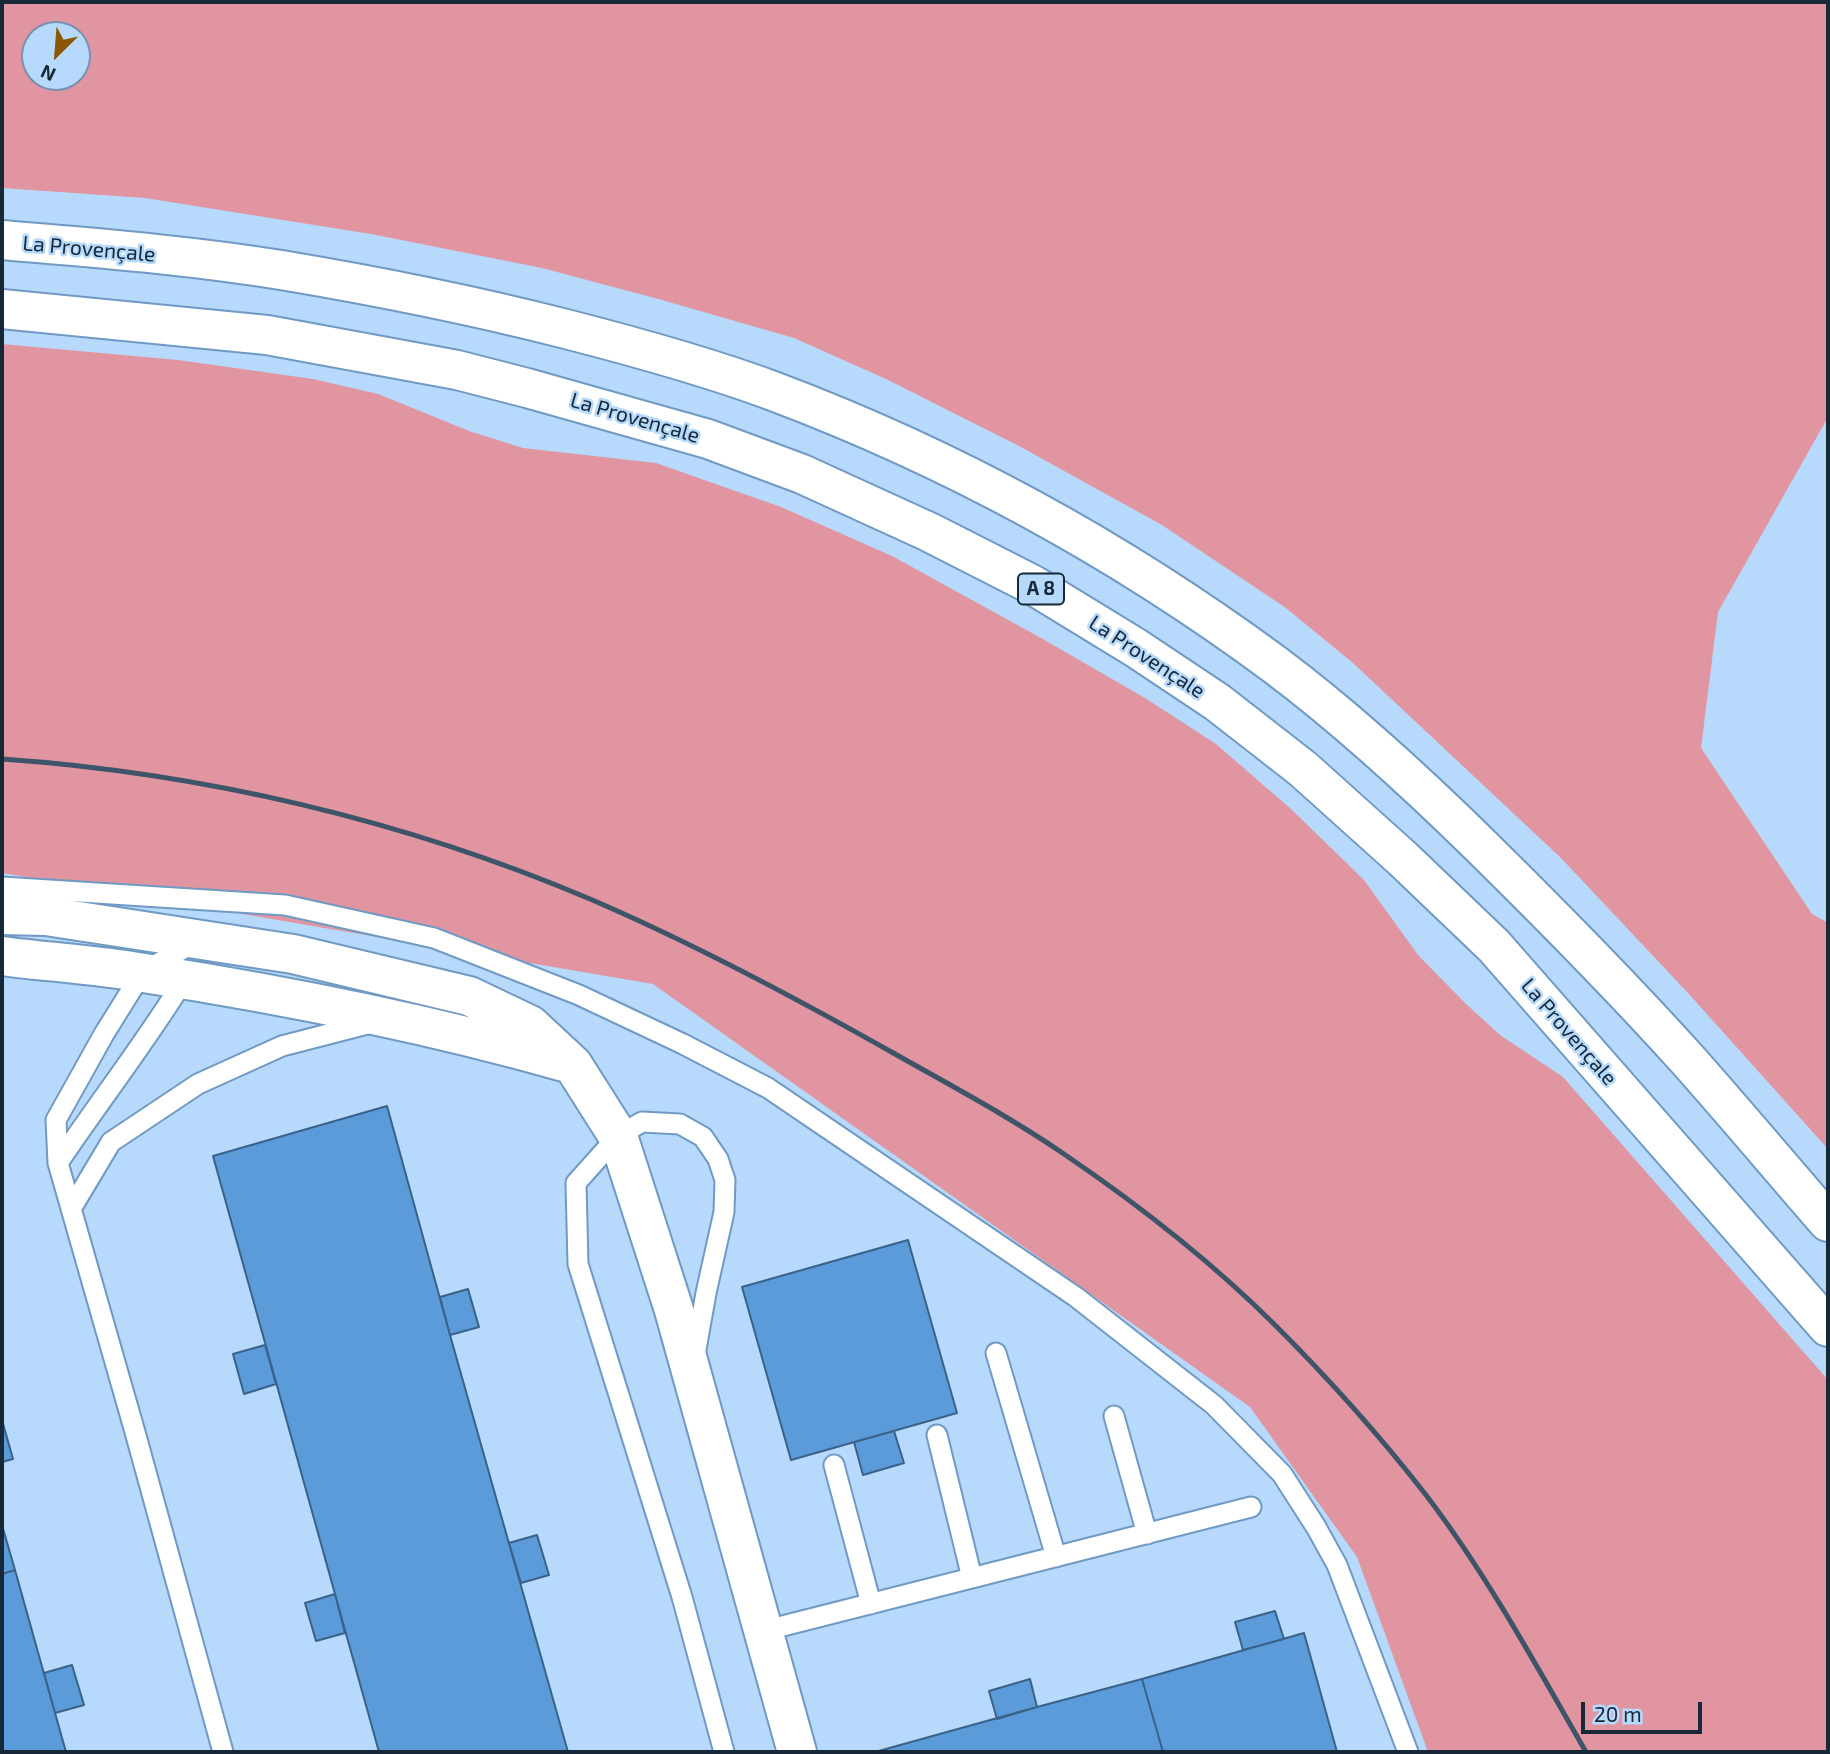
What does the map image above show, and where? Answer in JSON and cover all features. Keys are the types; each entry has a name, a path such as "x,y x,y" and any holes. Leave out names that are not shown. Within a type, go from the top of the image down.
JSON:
{"main road":[{"name":"La Provençale","path":"2,240 277,269 471,305 631,346 770,390 883,436 1010,498 1120,560 1275,665 1416,783 1573,937 1687,1059 1828,1222"},
{"name":"La Provençale","path":"2,309 267,335 457,370 540,391 708,439 802,474 929,532 1032,584 1217,702 1303,769 1402,858 1494,946 1828,1327"},
{"path":"2,915 46,916 184,951 385,1019 498,1044 573,1065"},
{"path":"2,956 142,973 184,951 293,954 469,996 530,1025 573,1065 618,1136 674,1310 797,1752"}],"lane":[{"path":"2,887 285,905 434,938 579,995 768,1088 1076,1297 1214,1405 1282,1474 1317,1527 1337,1566 1408,1752"},
{"path":"58,1163 112,1083 161,1018 184,951"},
{"path":"142,973 104,1034 57,1120 58,1163 223,1752"},
{"path":"71,1209 111,1142 198,1084 282,1046 385,1019"},
{"path":"691,1373 724,1212 725,1180 718,1159 703,1137 680,1124 642,1122 618,1136 576,1183 578,1264 682,1597 724,1752"},
{"path":"996,1353 1056,1557"},
{"path":"1114,1416 1147,1534"},
{"path":"937,1435 972,1578"},
{"path":"834,1465 871,1604"},
{"path":"763,1631 1251,1507"}],"shaded area":[{"path":"2,2 1828,2 1828,417 1718,612 1701,748 1812,914 1828,923 1828,1149 1688,993 1561,858 1353,663 1286,608 1162,525 1019,446 886,379 794,338 542,268 371,234 145,198 2,188"},
{"path":"2,344 178,360 313,379 378,394 469,431 523,448 656,463 781,507 892,556 1145,698 1216,744 1291,809 1364,880 1418,955 1466,1004 1500,1035 1563,1077 1828,1380 1828,1752 1428,1752 1357,1557 1250,1407 653,984 2,873"}],"building":[{"path":"387,1106 568,1752 379,1752 213,1156"},
{"path":"908,1240 957,1413 791,1460 742,1287"},
{"path":"468,1289 479,1327 450,1335 440,1297"},
{"path":"265,1345 276,1384 244,1394 233,1354"},
{"path":"2,1420 13,1459 2,1462"},
{"path":"894,1431 904,1463 863,1475 854,1442"},
{"path":"2,1525 15,1570 2,1574"},
{"path":"537,1535 549,1575 521,1583 509,1543"},
{"path":"15,1570 66,1752 2,1752 2,1574"},
{"path":"335,1594 345,1633 316,1641 305,1603"},
{"path":"1275,1611 1284,1639 1243,1650 1235,1622"},
{"path":"1304,1633 1337,1752 1163,1752 1142,1679"},
{"path":"72,1665 84,1705 55,1713 44,1673"},
{"path":"1030,1679 1037,1707 997,1719 989,1691"},
{"path":"1142,1679 1163,1752 875,1752 1037,1707"}],"railway":[{"path":"2,759 153,776 302,805 448,846 520,871 629,916 745,972 1023,1127 1120,1193 1201,1257 1252,1302 1354,1408 1426,1495 1470,1557 1586,1752"}]}
